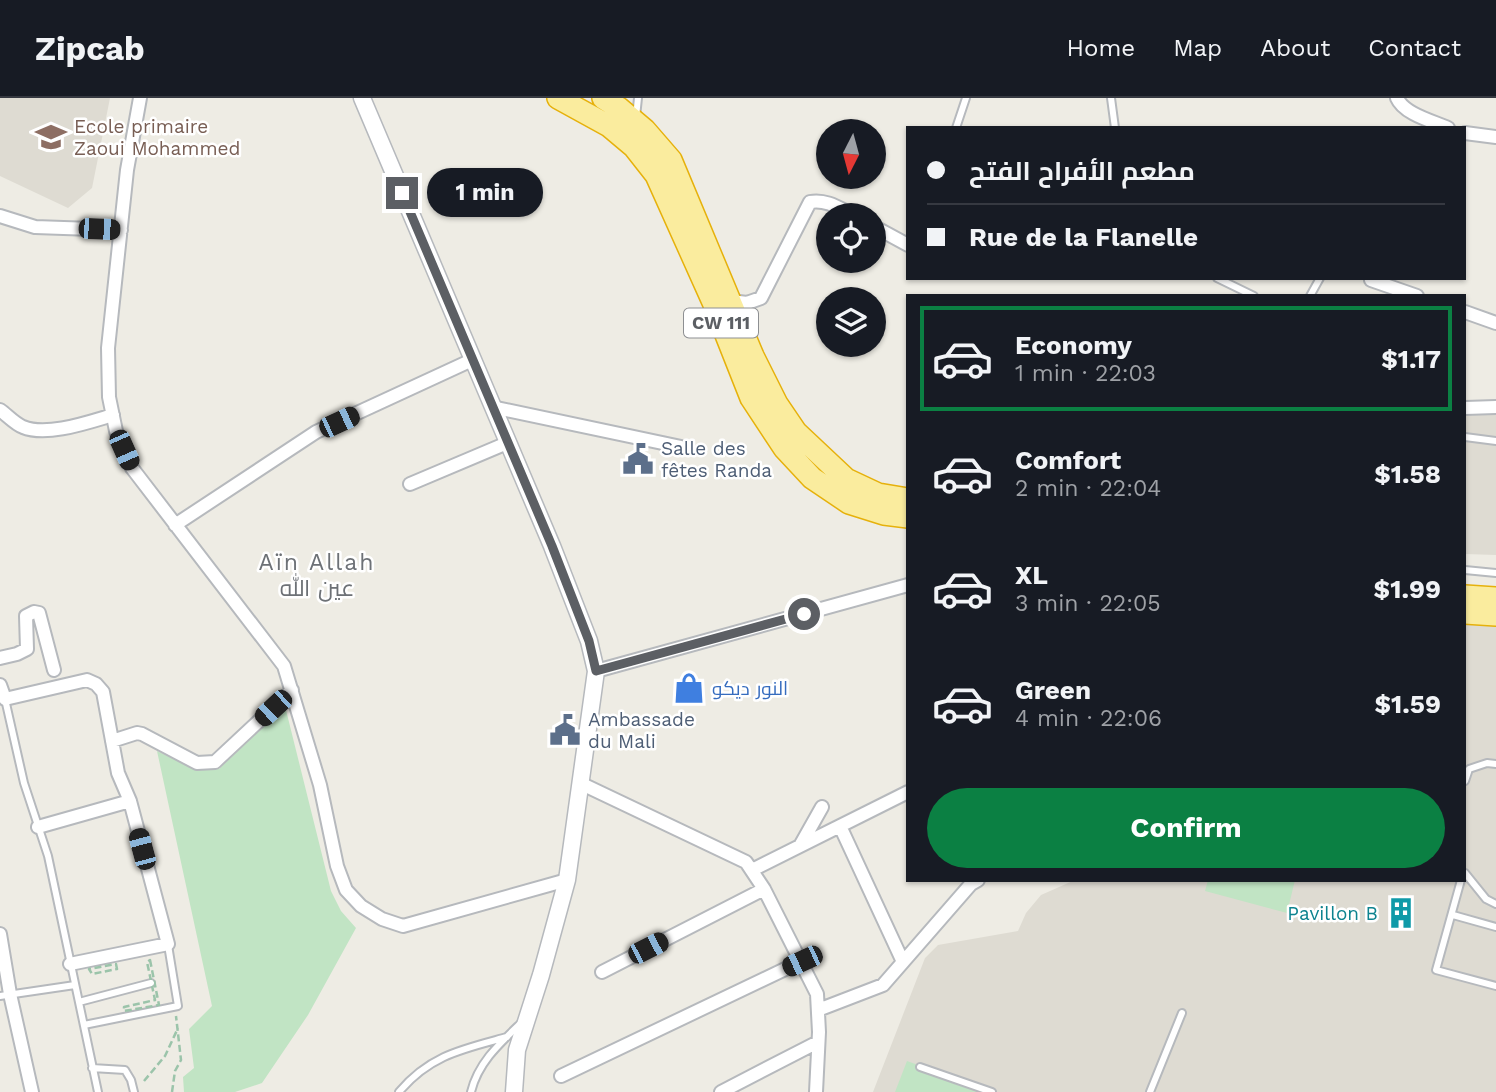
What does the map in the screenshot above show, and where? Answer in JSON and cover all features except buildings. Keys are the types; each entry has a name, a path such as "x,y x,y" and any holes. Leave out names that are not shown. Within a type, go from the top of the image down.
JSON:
{"highway":[{"name":"CW 111","path":"558,98 609,126 634,147 656,174 713,303 751,398 784,448 812,478 849,503 884,514 906,517"},
{"name":"CW 111","path":"603,98 635,121 671,160 752,356 777,404 796,432 846,479 878,494 906,499"},
{"path":"1466,596 1496,598"},
{"path":"1466,613 1496,615"}],"street":[{"path":"140,98 127,170 108,348 109,397 116,431 132,468 284,666 320,785 337,866 346,890 361,906 382,919 403,926 567,880"},
{"path":"362,98 552,546 585,631 596,671 567,880 517,1051 514,1092"},
{"path":"1396,98 1399,103 1420,116 1443,126"},
{"path":"1466,133 1496,137"},
{"path":"731,300 747,303 761,298 810,202 821,203"},
{"path":"0,216 35,227 121,230"},
{"path":"886,233 906,244"},
{"path":"1372,280 1411,294"},
{"path":"1466,312 1496,323"},
{"path":"175,525 316,432 472,360"},
{"path":"492,407 686,448"},
{"path":"1466,408 1496,407"},
{"path":"0,410 23,427 42,429 59,429 113,415"},
{"path":"410,484 507,443"},
{"path":"596,671 906,586"},
{"path":"0,658 27,649 26,616 39,613 54,670"},
{"path":"0,685 5,699 87,680 96,684 103,692 118,773 130,802 167,944 70,964"},
{"path":"112,741 136,733 142,734 197,762 215,762 292,690"},
{"path":"582,784 746,862 764,889 817,994 816,1092"},
{"path":"752,870 906,793"},
{"path":"38,827 130,802"},
{"path":"800,846 822,807"},
{"path":"840,826 903,962"},
{"path":"818,1010 883,985 971,882"},
{"path":"602,972 764,889"},
{"path":"0,934 5,995 32,1092"},
{"path":"561,1076 802,961"},
{"path":"721,1092 818,1042"}],"lane":[{"path":"635,121 638,98"},
{"path":"957,126 966,98"},
{"path":"1111,98 1115,126"},
{"path":"1221,280 1250,294"},
{"path":"1466,437 1496,441"},
{"path":"1466,570 1496,573"},
{"path":"5,699 24,783 48,856 98,1092"},
{"path":"1466,778 1469,769 1496,764"},
{"path":"1466,874 1486,899 1496,904"},
{"path":"1460,882 1437,970 1496,986"},
{"path":"1452,915 1496,927"},
{"path":"83,1025 178,1006 167,944"},
{"path":"79,1002 151,984"},
{"path":"5,995 75,985"},
{"path":"1150,1092 1182,1013"},
{"path":"471,1092 478,1070 525,1020"},
{"path":"399,1092 411,1078 432,1062 454,1051 507,1037"},
{"path":"920,1067 992,1092"},
{"path":"92,1068 124,1070 131,1080 134,1092"}],"path":[{"path":"172,1092 175,1071 181,1060 175,1011 178,1006"},
{"path":"144,1081 165,1056 178,1026"}],"shaded area":[{"name":"Ecole primaire Zaoui Mohammed","path":"0,98 110,98 92,188 68,208 0,176"},
{"path":"1496,411 1496,555 1466,554 1466,413"},
{"path":"1466,621 1496,624 1496,1092 873,1092 925,958 938,945 1018,931 1026,913 1041,895 1070,882 1466,882"}],"green space":[{"path":"285,706 331,891 341,911 356,928 308,1015 262,1083 235,1092 184,1092 183,1077 194,1068 189,1029 212,1006 157,751 196,770 219,769"},
{"path":"1207,882 1295,882 1287,913 1205,891"},
{"path":"907,1061 993,1092 895,1092"}],"place":[{"name":"Ecole primaire Zaoui Mohammed","path":"51,137"},
{"name":"Salle des fêtes Randa","path":"638,459"},
{"name":"النور ديكو","path":"689,688"},
{"name":"Ambassade du Mali","path":"565,730"},
{"name":"Pavillon B","path":"1401,913"}],"district":[{"name":"Aïn Allah عين الله","path":"317,575"}],"route":[{"path":"402,193 552,546 589,641 596,671 804,614"}]}
